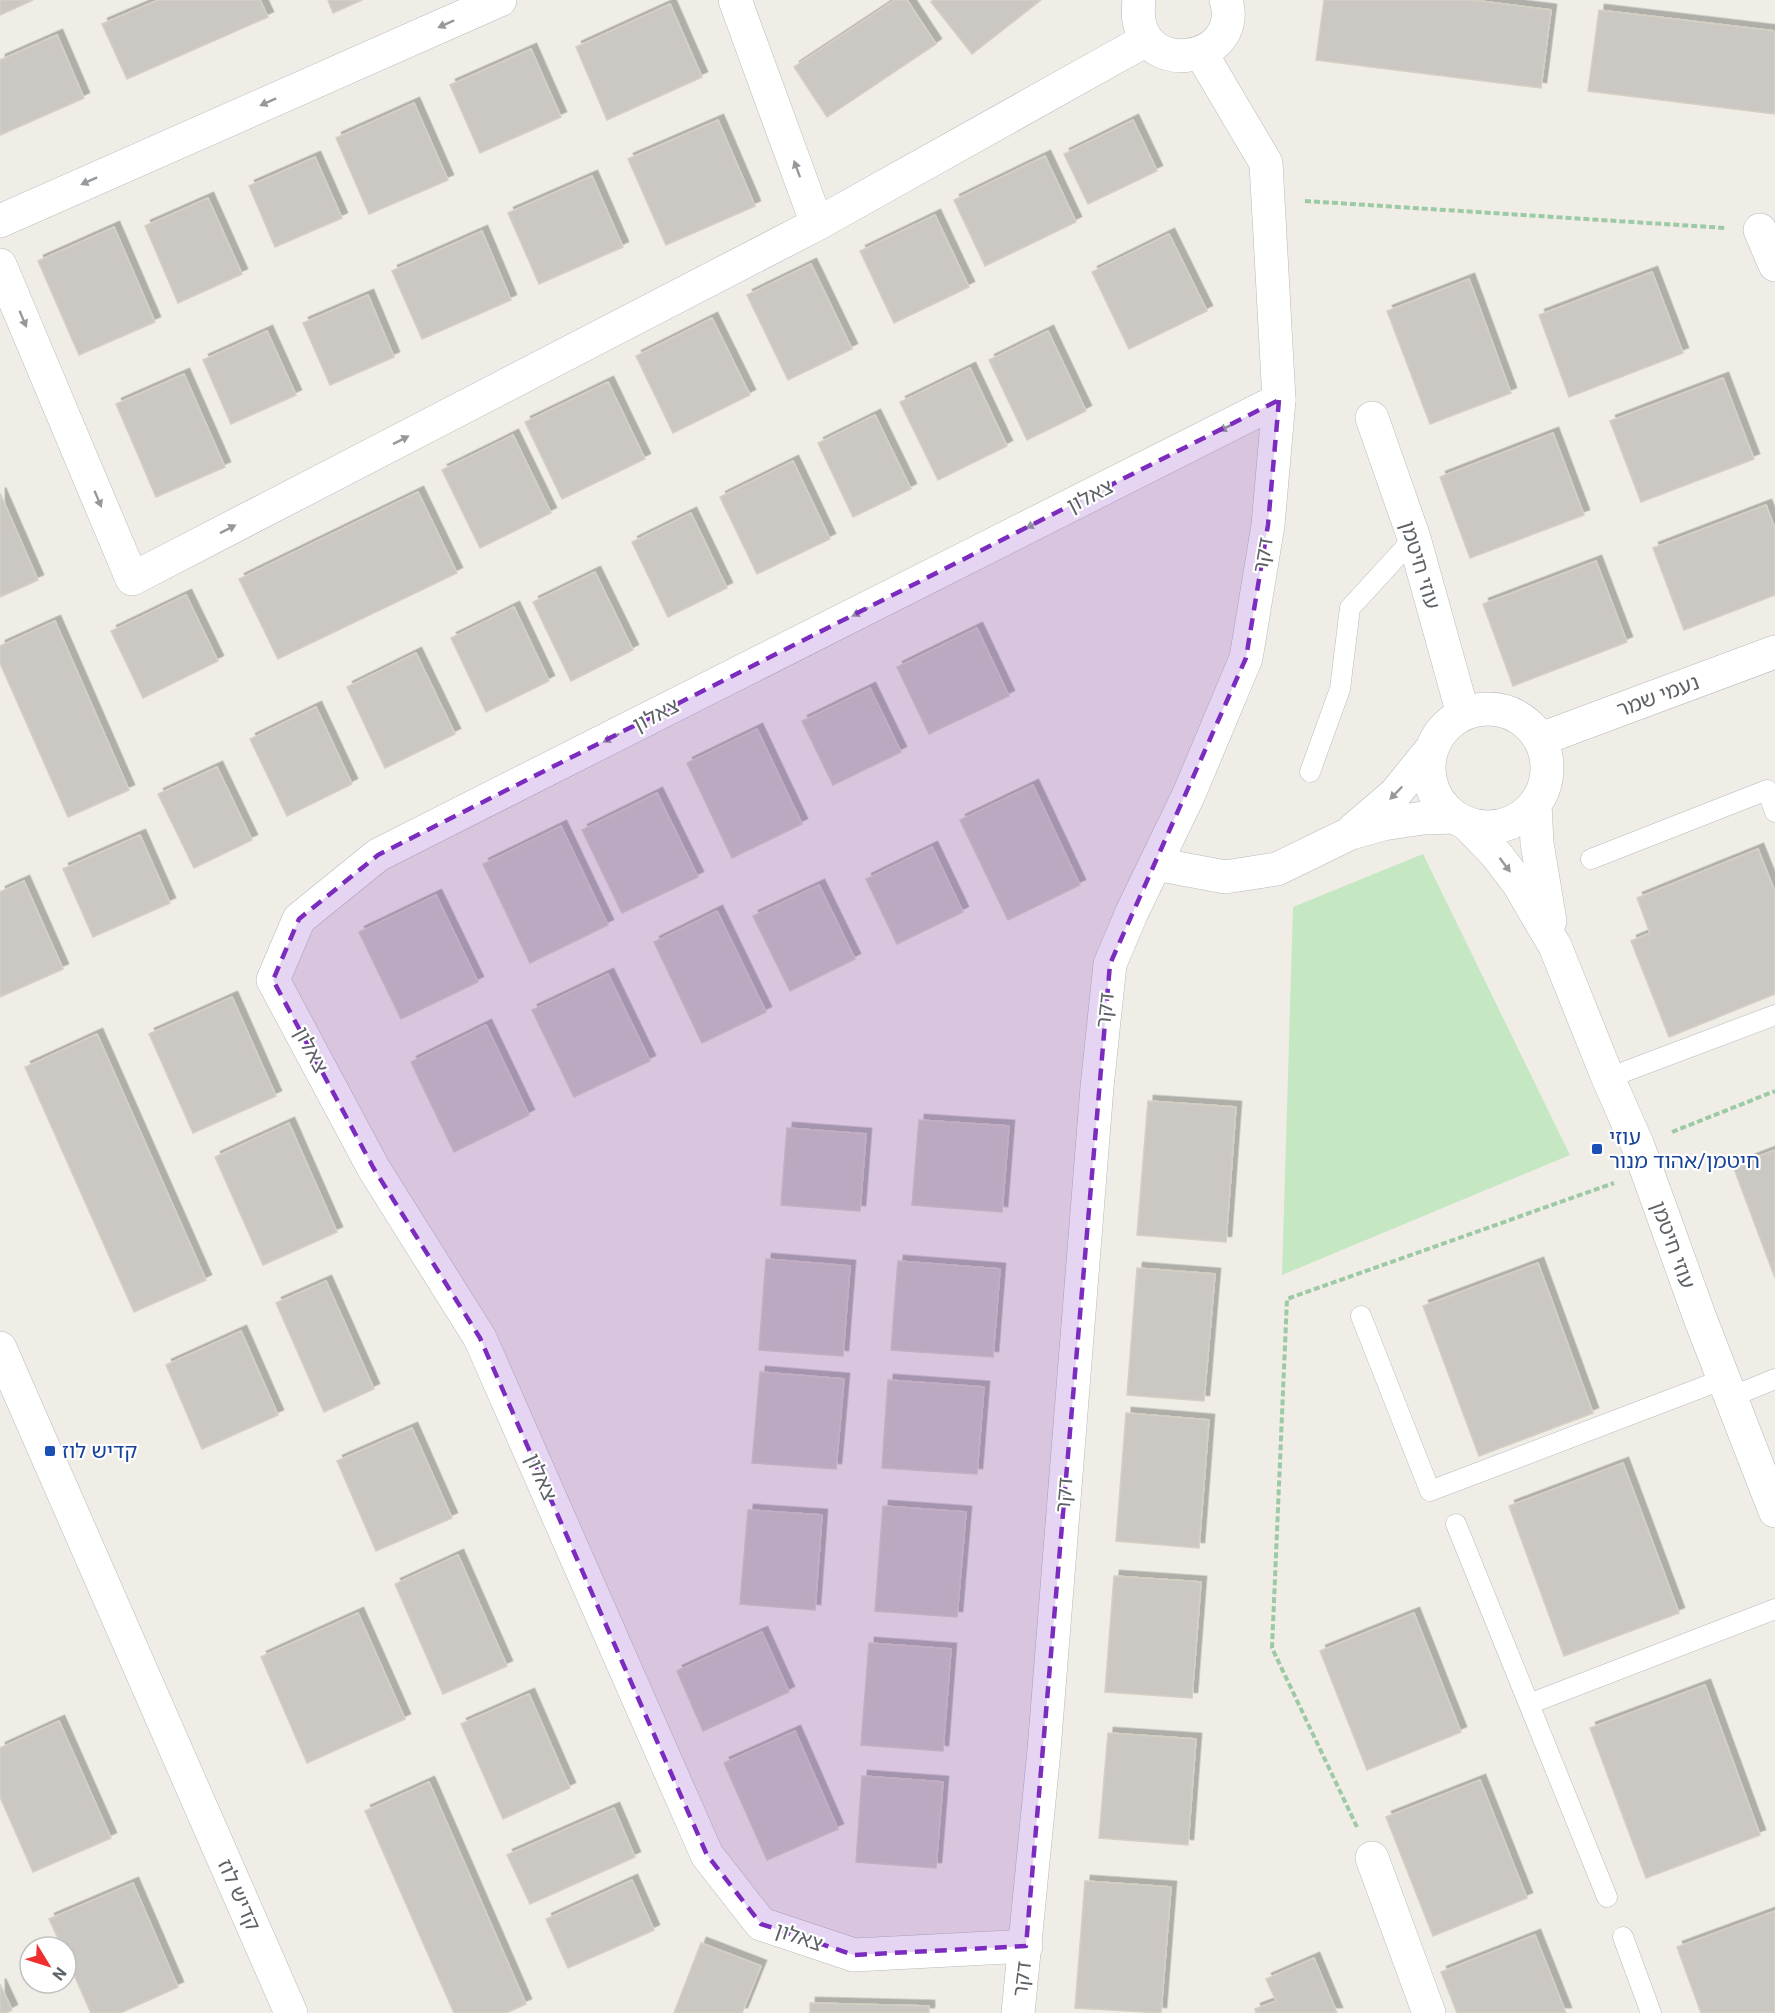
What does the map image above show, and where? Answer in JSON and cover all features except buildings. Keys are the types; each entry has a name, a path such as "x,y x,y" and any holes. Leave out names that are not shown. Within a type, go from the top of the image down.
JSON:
{"street":[{"path":"0,221 500,0"},
{"path":"735,0 817,224"},
{"path":"1139,0 1137,12 1139,27 1146,40 1158,50 1171,56 1187,57 1201,53 1214,45 1223,33 1228,19 1226,0"},
{"path":"0,265 132,579 817,224 1146,40"},
{"name":"דקר","path":"1018,2013 1045,1738 1096,1099 1110,964 1189,794 1246,658 1268,525 1280,400 1266,163 1201,53"},
{"path":"1760,230 1775,265"},
{"name":"צאלון","path":"1026,1946 854,1955 761,1924 707,1855 480,1338 374,1169 273,980 299,919 378,855 1280,400"},
{"name":"עוזי חיטמן","path":"1372,418 1414,538 1463,714"},
{"name":"נעמי שמר","path":"1541,739 1775,652"},
{"path":"1480,708 1498,708 1515,714 1530,725 1541,739 1547,758 1547,779 1540,798 1527,813 1509,824 1492,827 1475,826 1444,809 1435,794 1430,778 1429,758 1435,740 1447,724 1463,714 1480,708"},
{"path":"1343,837 1371,817 1395,795 1433,747"},
{"name":"עוזי חיטמן","path":"1535,804 1544,897 1556,946 1642,1158 1727,1388 1768,1477 1775,1511"},
{"path":"1156,864 1199,874 1235,876 1277,869 1343,837 1383,824 1423,818 1460,819"},
{"name":"עוזי חיטמן","path":"1460,819 1496,854 1518,883 1556,946"},
{"name":"קדיש לוז","path":"0,1348 291,2013"},
{"path":"1372,1858 1429,2013"}],"lane":[{"path":"1310,772 1340,689 1350,608 1414,538"},
{"path":"1591,859 1767,790 1775,812"},
{"path":"1608,1078 1775,1015"},
{"path":"1361,1316 1430,1491 1727,1388 1775,1379"},
{"path":"1455,1524 1607,1897"},
{"path":"1529,1704 1775,1609"},
{"path":"1623,1937 1651,2013"}],"path":[{"path":"1268,199 1760,230"},
{"path":"1372,1858 1272,1648 1287,1299 1642,1158 1775,1091"}],"highlighted area":[{"path":"1279,400 1268,525 1246,658 1110,964 1026,1946 854,1955 761,1924 707,1855 480,1338 374,1169 273,980 299,919 378,855"}],"green space":[{"path":"1423,854 1570,1155 1282,1275 1293,907"}],"place":[{"name":"עוזי חיטמן/אהוד מנור","path":"1597,1149"},
{"name":"קדיש לוז","path":"50,1451"}]}
